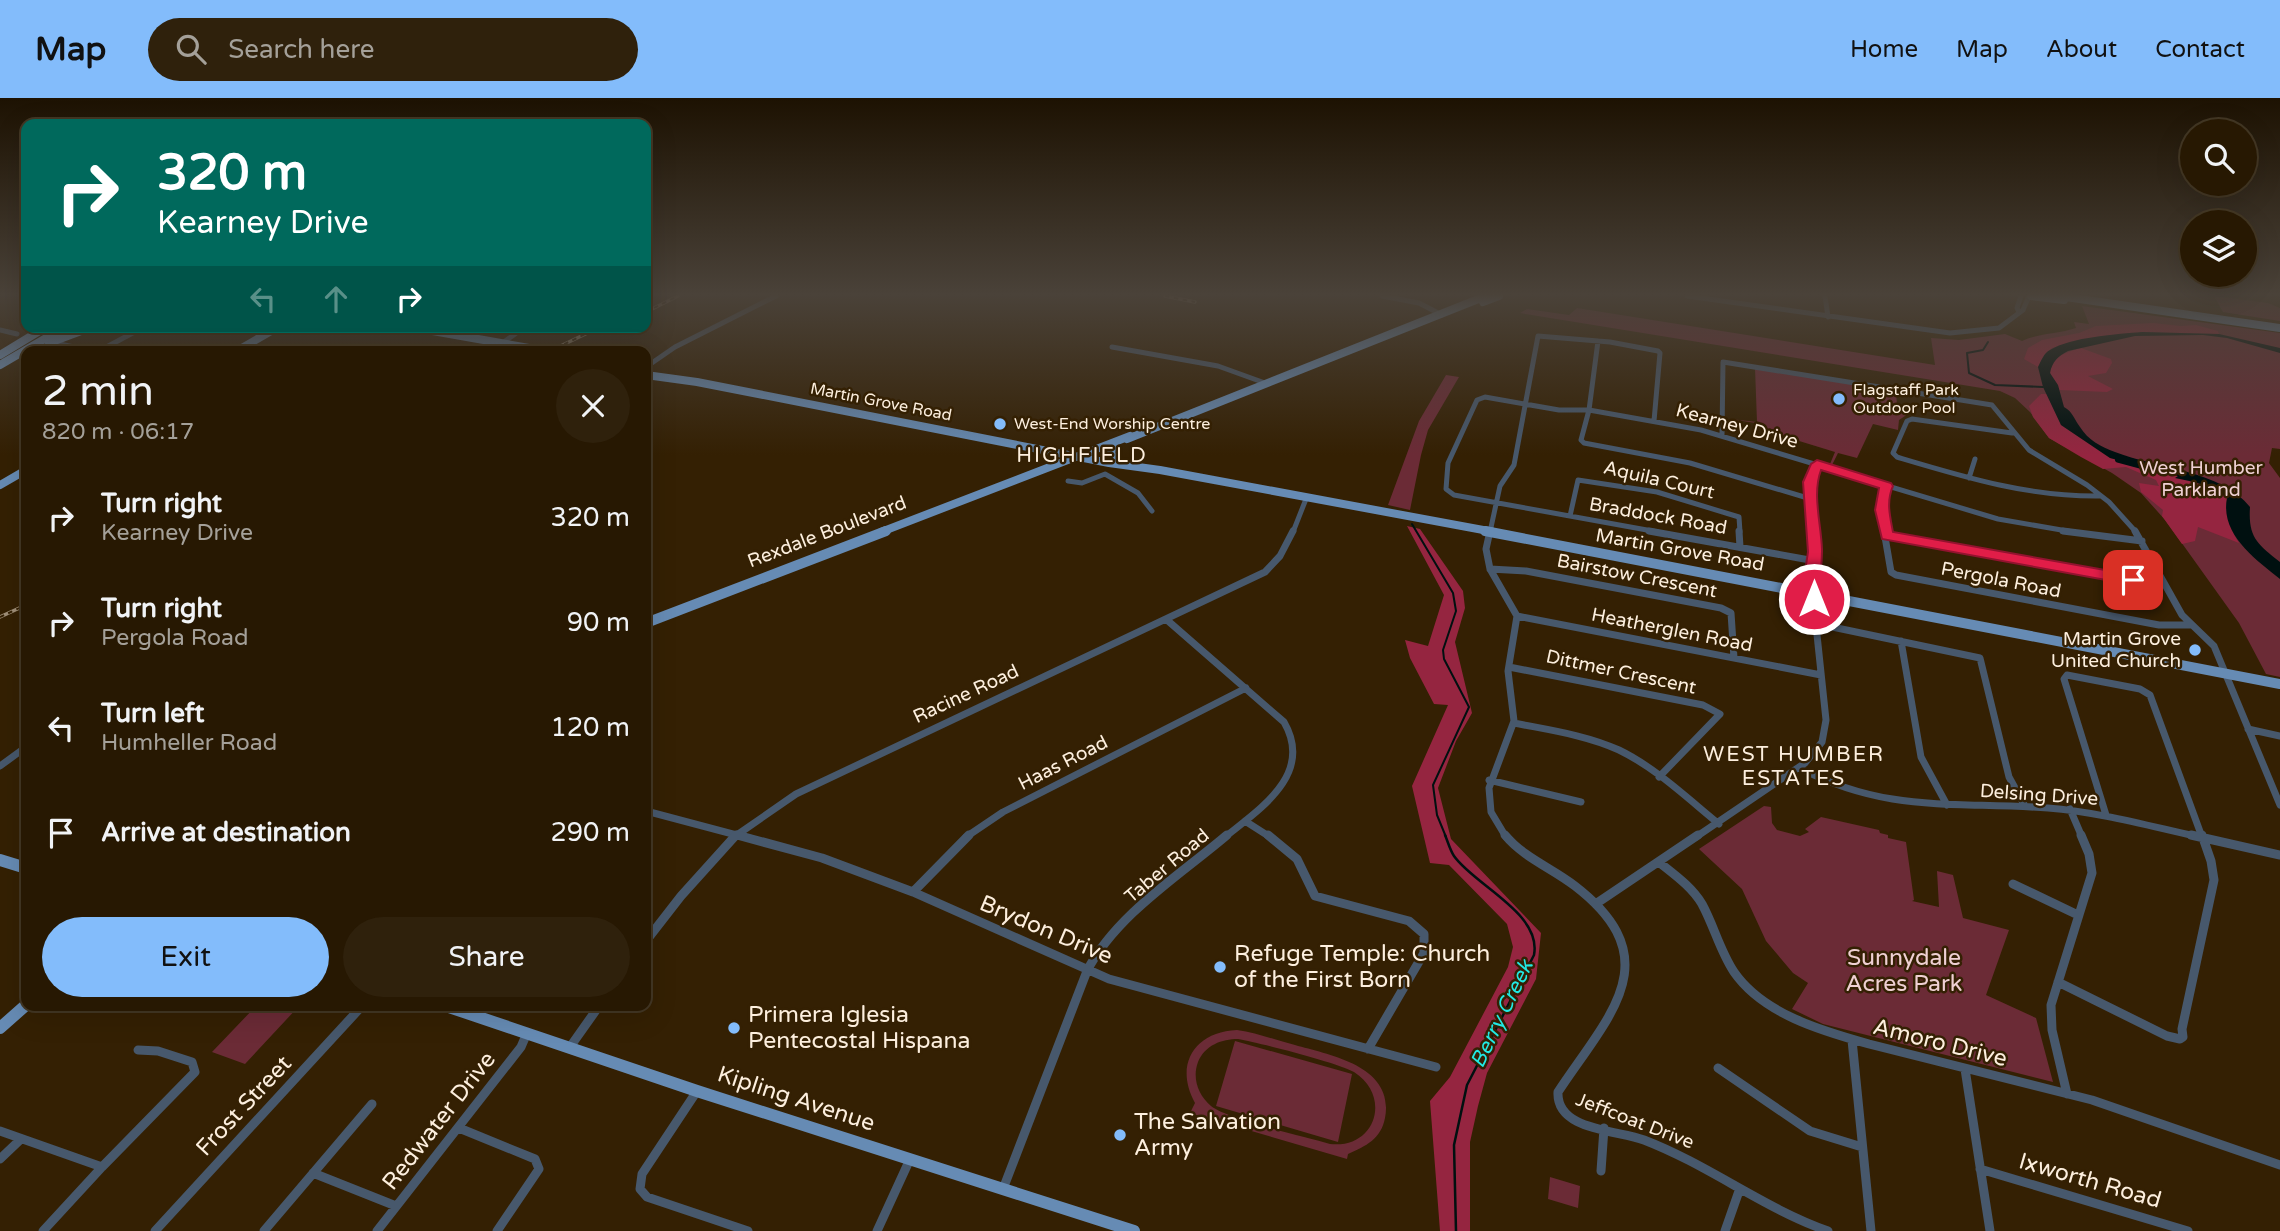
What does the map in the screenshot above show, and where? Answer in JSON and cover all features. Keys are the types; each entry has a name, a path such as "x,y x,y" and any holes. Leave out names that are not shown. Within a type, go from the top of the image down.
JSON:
{"highway":[{"path":"0,367 21,354"},
{"path":"0,367 21,356"}],"main road":[{"name":"Rexdale Boulevard","path":"1022,478 1035,476 1354,349"},
{"name":"Martin Grove Road","path":"651,372 1018,443 1039,450 1082,456"},
{"name":"Rexdale Boulevard","path":"651,621 1042,468 1114,445 1130,436"},
{"name":"Martin Grove Road","path":"1018,443 1027,442 1109,463 1117,462 1814,593 2280,684"},
{"path":"1114,445 1111,453 1117,462"},
{"path":"1039,450 1047,459 1042,468"},
{"path":"0,485 21,473"},
{"path":"0,860 21,866"},
{"path":"0,1028 21,1009"},
{"name":"Kipling Avenue","path":"462,1011 697,1091 1134,1231"}],"street":[{"path":"651,367 673,349"},
{"path":"1122,349 1218,366 1265,383"},
{"path":"1536,349 1514,465 1500,486 1495,502 1486,558 1517,617 1508,684 1514,723 1600,743 1629,756 1659,776 1719,824"},
{"path":"1597,349 1589,410 1581,440 1584,443 1690,463 1811,499"},
{"path":"1648,349 1660,353 1654,421"},
{"path":"1722,435 1722,364 1728,362 1985,402 1994,407 2012,433 2029,450 2101,496 2142,541 2174,603 2192,625 2211,640 2277,791 2280,806"},
{"name":"Braddock Road","path":"1526,404 1480,397 1448,463 1447,492 1815,561"},
{"name":"Kearney Drive","path":"1526,404 1559,410 1589,410 1722,435 1998,519 2105,538 2142,541"},
{"path":"2012,433 1912,419 1907,421 1893,453 1897,457 1969,478 2028,492 2078,498 2101,496"},
{"path":"1969,478 1975,459"},
{"path":"1597,903 1719,824 1798,768 1816,753 1825,738 1826,720 1818,624 1811,578 1815,561 1810,482 1817,464"},
{"path":"1068,481 1082,483 1105,474 1137,491 1146,499 1152,512"},
{"name":"Aquila Court","path":"1570,516 1578,480 1657,492 1739,516 1740,547"},
{"name":"Pergola Road","path":"1886,486 1882,496 1882,510 1891,572 1902,577 2159,625 2192,625"},
{"name":"Racine Road","path":"651,935 688,888 737,834 806,789 1265,572 1279,560 1287,547 1306,499"},
{"path":"1887,536 2164,584"},
{"name":"Bairstow Crescent","path":"1490,569 1526,571 1721,608 1731,613 1734,658"},
{"name":"Heatherglen Road","path":"1517,617 1821,675"},
{"name":"Taber Road","path":"1003,1189 1087,971 1098,950 1114,930 1281,789 1291,769 1295,749 1284,722 1167,620"},
{"path":"1818,624 1976,656 1983,661 2009,776 2025,806"},
{"path":"1901,641 1918,747 1924,765 1947,805"},
{"name":"Dittmer Crescent","path":"1509,667 1717,710 1720,714 1717,720 1659,776"},
{"path":"2059,982 2173,1039 2183,1037 2182,1029 2214,880 2203,837 2150,695 2140,689 2067,676 2064,678 2106,815"},
{"name":"Haas Road","path":"913,892 949,853 985,823 1246,688"},
{"name":"Jeffcoat Drive","path":"1514,723 1489,779 1491,812 1508,838 1531,859 1568,881 1597,903 1621,942 1626,965 1623,986 1615,1004 1558,1092 1556,1101 1568,1117 1632,1135 1675,1151 1778,1213 1828,1231"},
{"path":"2248,729 2280,736"},
{"path":"0,766 21,751"},
{"name":"Delsing Drive","path":"1798,768 1826,785 1910,804 2070,809 2280,855"},
{"path":"1489,779 1581,802"},
{"path":"2067,1094 2050,1017 2051,1005 2092,873 2092,863 2070,809"},
{"name":"Brydon Drive","path":"651,812 822,858 913,892 1087,971 1436,1067"},
{"path":"1245,821 1294,856 1303,868 1309,888 1315,896 1409,921 1422,928 1427,940 1424,953 1368,1049"},
{"name":"Amoro Drive","path":"1660,863 1684,883 1702,904 1726,962 1752,992 1801,1023 1852,1040 2067,1094 2154,1119 2280,1165"},
{"path":"2012,884 2078,915"},
{"name":"Frost Street","path":"155,1231 357,1011"},
{"path":"570,1047 595,1011"},
{"name":"Redwater Drive","path":"377,1231 521,1047 527,1032"},
{"path":"1852,1040 1871,1231"},
{"path":"43,1231 195,1072 191,1062 158,1051 138,1050"},
{"path":"1718,1068 1810,1131 1862,1147"},
{"path":"1965,1069 1990,1231"},
{"path":"697,1091 642,1174 639,1189 647,1197 748,1231"},
{"path":"264,1231 372,1104"},
{"path":"459,1128 535,1159 539,1169 497,1231"},
{"path":"1601,1171 1604,1128"},
{"path":"0,1130 102,1167"},
{"path":"0,1159 21,1139"},
{"path":"877,1231 910,1159"},
{"name":"Ixworth Road","path":"1980,1169 2188,1231"},
{"path":"313,1173 396,1206"},
{"path":"1725,1231 1739,1191"}],"green space":[{"name":"West Humber Parkland","path":"1741,349 1834,349 1935,365 1933,349 2280,349 2280,449 2272,448 2269,463 2280,478 2280,677 2266,674 2239,623 2166,521 2141,493 2112,473 2049,438 2030,412 2015,398 2000,391"},
{"path":"1755,368 1896,392 1897,405 1908,414 1899,420 1898,430 1873,424 1857,458 1838,453 1832,465 1830,464 1835,452 1757,428 1756,423 1730,419 1757,422"},
{"path":"1446,375 1459,377 1428,430 1410,510 1388,505 1419,421"},
{"name":"Sunnydale Acres Park","path":"1764,806 1771,807 1772,823 1777,830 1800,836 1809,832 1805,829 1821,817 1879,830 1880,833 1888,835 1888,838 1906,842 1912,901 1939,907 1937,871 1953,875 1963,918 2009,930 1986,995 2036,1018 2053,1082 1823,1024 1792,1009 1808,983 1793,973 1766,941 1742,889 1699,849"},
{"path":"251,1011 294,1011 245,1064 212,1052"},
{"path":"1237,1030 1252,1033 1325,1053 1357,1066 1380,1086 1385,1100 1385,1118 1380,1131 1367,1145 1348,1154 1347,1159 1190,1113 1195,1103 1187,1076 1192,1053 1209,1037","holes":["1238,1039 1315,1058 1354,1072 1366,1082 1373,1094 1374,1119 1368,1130 1346,1143 1330,1144 1250,1122 1211,1106 1206,1102 1196,1080 1198,1062 1210,1047 1226,1040"]},
{"path":"1235,1041 1352,1074 1338,1142 1216,1106"},
{"path":"1550,1177 1580,1186 1578,1208 1548,1199"}],"shaded area":[{"path":"2028,349 2051,349 2038,367 2024,359"},
{"path":"2077,349 2061,355 2050,373 2058,385 2064,407 2087,436 2110,450 2206,478 2238,495 2250,507 2251,526 2256,539 2280,562 2280,579 2250,554 2234,534 2226,511 2227,498 2202,485 2175,478 2178,476 2110,458 2061,425 2043,387 2038,367 2050,350"},
{"path":"2083,349 2111,359 2112,363 2106,373 2088,376 2113,389 2107,392 2059,390 2050,369 2055,360 2071,351"},
{"path":"2041,394 2047,394 2061,425 2110,458 2179,476 2176,478 2203,485 2227,498 2229,521 2239,543 2198,527 2195,541 2182,544 2162,516 2163,510 2141,492 2139,483 2159,486 2156,480 2126,467 2103,469 2049,438 2033,417 2029,406"},
{"path":"1407,526 1420,529 1463,591 1465,608 1455,642 1472,713 1456,741 1438,788 1451,839 1541,933 1536,979 1487,1073 1478,1106 1470,1142 1470,1231 1440,1231 1430,1101 1450,1077 1508,967 1513,947 1507,924 1449,865 1430,863 1412,786 1448,705 1434,704 1410,658 1405,640 1428,646 1444,595"}],"waterway":[{"path":"1984,349 1967,353 1969,373 1995,385 2043,387"},
{"path":"2119,459 2160,470"},
{"name":"Berry Creek","path":"1412,524 1453,593 1456,611 1443,650 1444,659 1469,707 1433,785 1437,815 1446,837"},
{"name":"Berry Creek","path":"1445,835 1454,856 1517,913 1528,926 1534,940 1534,955 1467,1085 1454,1145 1456,1231"}],"railway":[{"path":"0,617 21,607"}],"place":[{"name":"Flagstaff Park Outdoor Pool","path":"1839,399"},
{"name":"West-End Worship Centre","path":"1000,424"},
{"name":"Martin Grove United Church","path":"2195,650"},
{"name":"Refuge Temple: Church of the First Born","path":"1220,967"},
{"name":"Primera Iglesia Pentecostal Hispana","path":"734,1028"},
{"name":"The Salvation Army","path":"1120,1135"}],"district":[{"name":"HIGHFIELD","path":"1082,455"},
{"name":"WEST HUMBER ESTATES","path":"1794,766"}],"route":[{"path":"1814,599 1811,578 1815,552 1810,482 1817,464 1886,486 1882,496 1882,510 1887,536 2133,580"}]}
